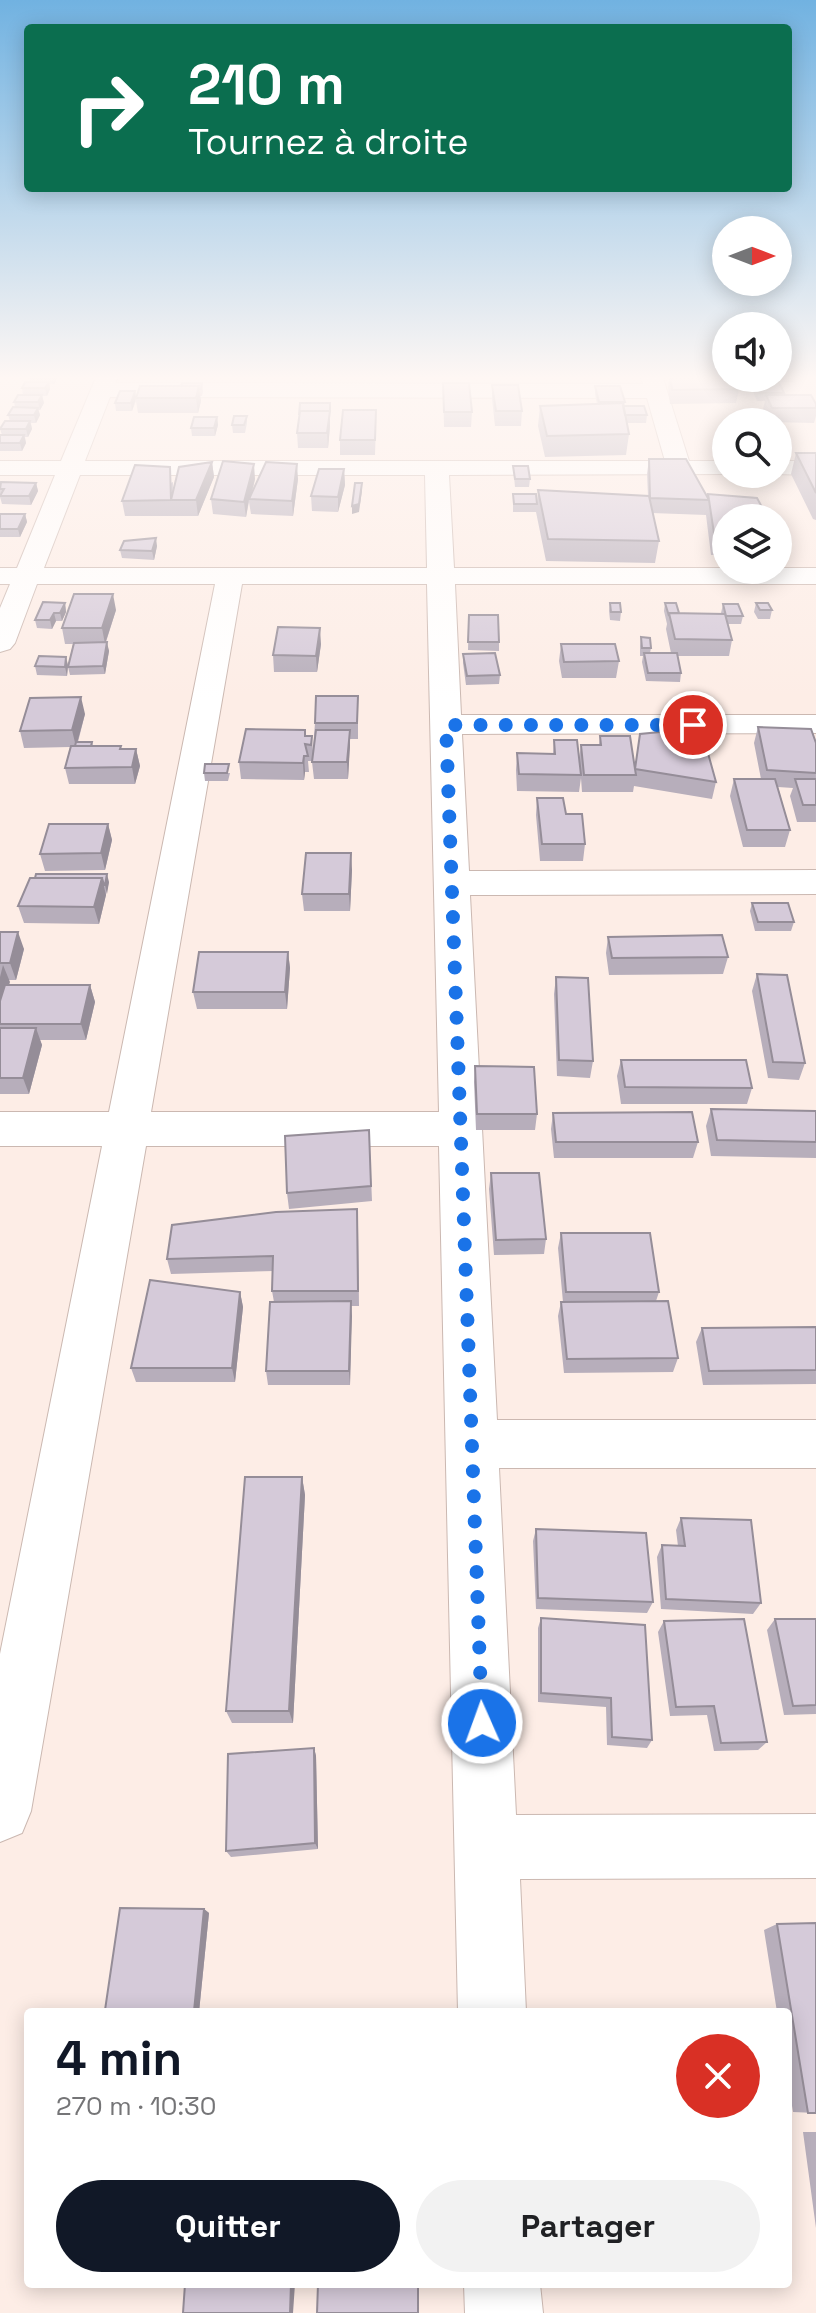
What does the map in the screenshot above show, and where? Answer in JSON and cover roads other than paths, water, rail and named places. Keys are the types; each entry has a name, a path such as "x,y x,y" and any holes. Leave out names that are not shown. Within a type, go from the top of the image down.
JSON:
{"street":[{"path":"0,643 14,576 62,483"},
{"path":"438,483 492,2008"},
{"path":"14,576 816,576"},
{"path":"0,1811 230,576"},
{"path":"446,725 816,724"},
{"path":"452,883 816,882"},
{"path":"0,1129 461,1129"},
{"path":"472,1444 816,1444"},
{"path":"486,1847 816,1846"},
{"path":"502,2288 504,2313"}]}
